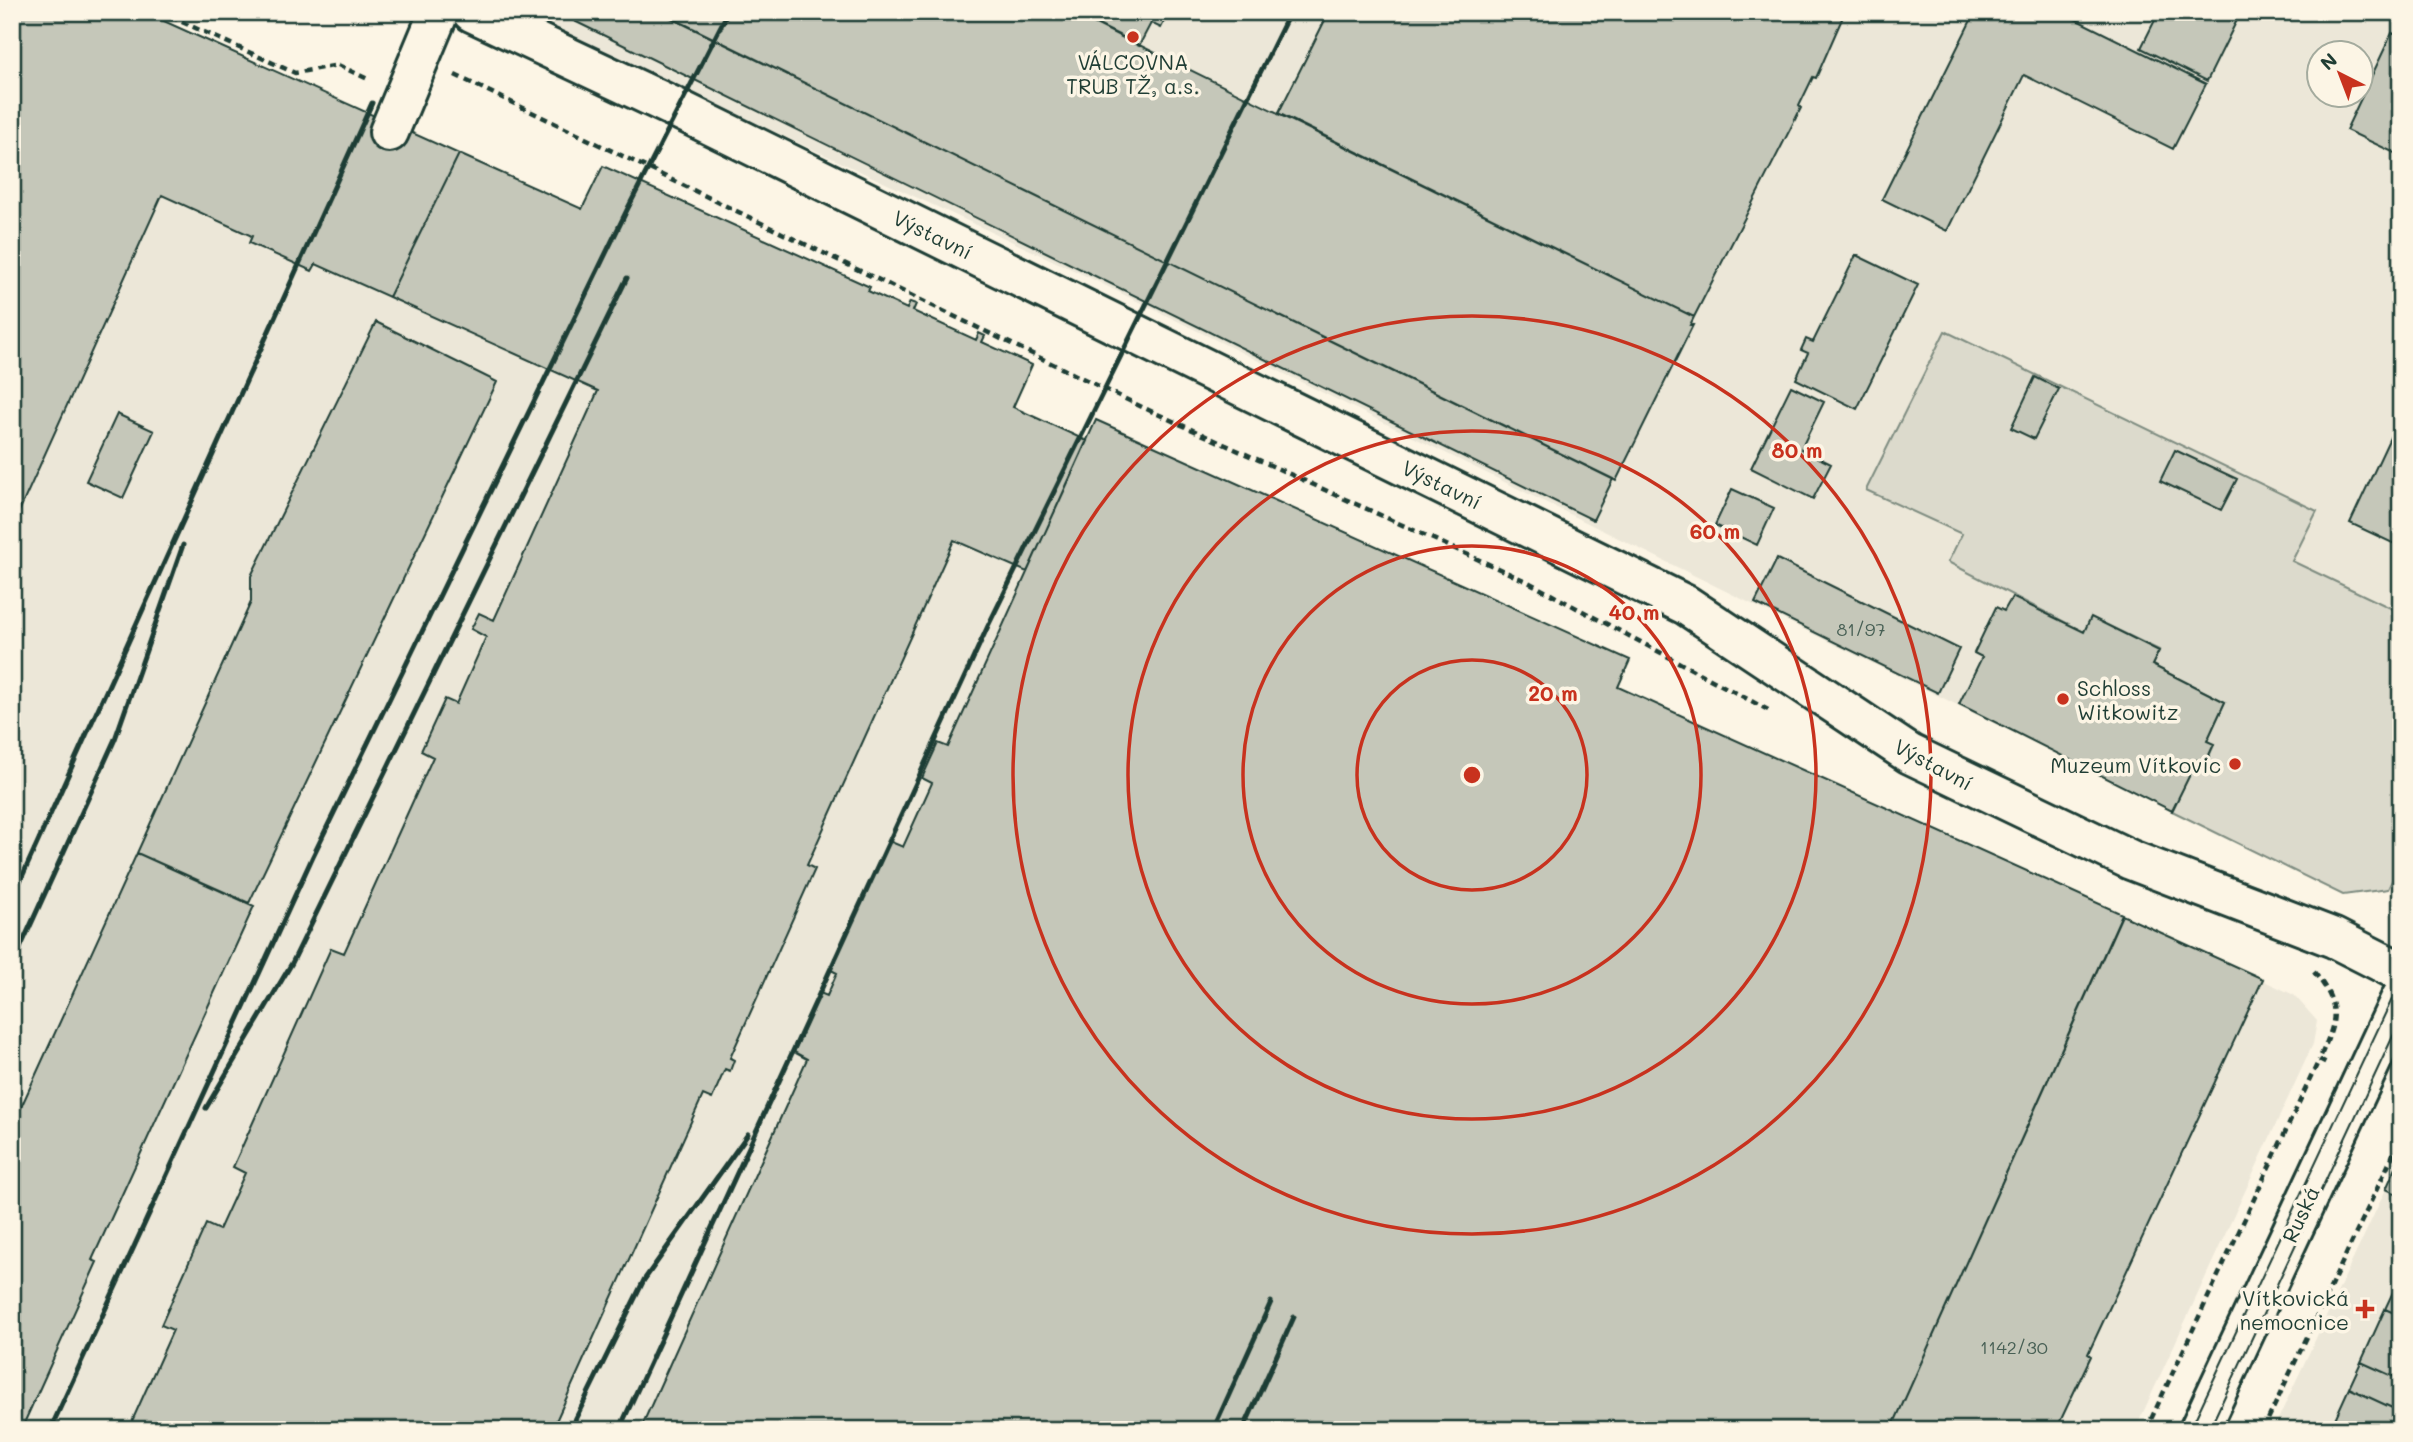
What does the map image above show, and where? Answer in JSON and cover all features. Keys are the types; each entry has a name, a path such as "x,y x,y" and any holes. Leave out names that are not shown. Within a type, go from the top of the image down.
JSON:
{"street":[{"path":"389,132 439,12"},
{"name":"Výstavní","path":"472,12 678,108 1686,605 1910,754 2131,860 2334,938 2401,972"},
{"name":"Ruská","path":"2199,1430 2401,998"}],"path":[{"path":"160,12 295,73 338,65 386,87 449,72 1142,407 1528,582 1777,715"},
{"path":"2146,1430 2319,1060"},
{"path":"2263,1430 2401,1138"}],"shaded area":[{"path":"12,12 583,219 605,172 1032,365 1013,407 1086,441 1630,660 1619,687 2122,914 2294,995 2317,1021 2313,1044 2135,1430 12,1430"},
{"path":"516,12 2401,12 2401,862 2388,889 2343,895 1082,274"},
{"path":"1945,331 2317,511 2292,561 2401,613 2401,862 2388,889 2343,895 2172,811 2197,760 2206,763 2214,745 2207,741 2225,702 2152,665 2159,650 2091,617 2084,632 1948,562 1962,534 1866,490"},
{"name":"Vítkovická nemocnice","path":"2401,1157 2401,1430 2273,1430 2386,1189"}],"building":[{"path":"12,12 144,12 459,154 389,297 316,264 312,271 249,243 252,236 162,195 12,527"},
{"path":"556,12 659,12 1613,479 1593,520"},
{"path":"660,12 1072,12 1694,317 1690,325 1693,325 1616,481"},
{"name":"VÁLCOVNA TRUB TŽ, a.s.","path":"1072,12 1169,12 1161,28 1151,23 1139,46"},
{"path":"1329,12 1845,12 1816,78 1813,77 1799,106 1801,108 1694,317 1278,114"},
{"path":"1975,12 2061,12 2206,84 2173,149 2024,75 1947,231 1882,199"},
{"path":"2159,12 2241,12 2207,81 2141,48"},
{"path":"2392,33 2401,37 2401,156 2346,130 2356,108 2374,108 2374,71"},
{"path":"459,154 582,209 603,166 870,287 868,291 907,309 910,302 916,304 913,311 976,340 979,333 985,336 982,342 1032,365 1013,407 1087,441 1027,572 954,540 807,865 815,869 730,1058 734,1060 730,1071 725,1069 712,1099 703,1095 552,1430 128,1430 173,1330 161,1325 206,1224 219,1230 245,1173 233,1167 331,948 344,953 433,757 421,751 445,699 456,704 486,637 471,629 479,613 494,620 598,391 389,297"},
{"path":"1856,255 1918,285 1857,409 1796,379 1808,353 1801,350 1806,339 1813,342"},
{"path":"376,322 497,382 249,903 137,853 251,602 251,576"},
{"path":"2035,377 2059,389 2034,439 2011,428"},
{"path":"1791,386 1824,402 1801,449 1831,464 1813,499 1751,468"},
{"path":"117,414 154,431 123,498 86,481"},
{"path":"2401,414 2401,547 2350,523"},
{"path":"1096,420 1630,660 1618,687 2122,914 1891,1430 640,1430 807,1059 794,1052 820,993 827,996 837,973 831,970 889,841 903,847 932,783 922,778 938,743 948,747"},
{"path":"2175,450 2237,479 2221,510 2160,481"},
{"path":"1732,489 1774,508 1757,545 1715,525"},
{"path":"1777,559 1959,649 1938,693 1755,603"},
{"path":"2012,597 2084,632 2091,617 2159,651 2152,665 2225,702 2207,741 2214,744 2205,764 2197,760 2172,811 1959,704 1982,657 1974,653 1996,607 2004,611"},
{"path":"137,853 254,906 92,1260 97,1262 21,1430 12,1430 12,1127"},
{"path":"2122,915 2263,979 2088,1354 2091,1356 2056,1430 1891,1430"},
{"path":"2401,1156 2401,1196 2386,1189"},
{"path":"2401,1275 2401,1316 2385,1309"},
{"path":"2385,1309 2401,1316 2401,1380 2361,1362"},
{"path":"2361,1362 2401,1380 2401,1412 2349,1388"},
{"path":"2349,1388 2401,1412 2400,1430 2330,1430"}],"tram line":[{"path":"2190,1430 2401,980"},
{"path":"2209,1430 2401,1019"}],"railway":[{"path":"50,1430 313,856 627,210 728,12"},
{"path":"619,1430 988,626 1290,12"},
{"path":"12,899 372,103"},
{"path":"206,1108 292,963 627,278"},
{"path":"12,966 115,739 183,545"},
{"path":"570,1430 644,1280 748,1134"},
{"path":"1213,1430 1271,1302"},
{"path":"1243,1430 1294,1317"}],"place":[{"name":"VÁLCOVNA TRUB TŽ, a.s.","path":"1133,37"},
{"name":"Schloss Witkowitz","path":"2063,699"},
{"name":"Muzeum Vítkovic","path":"2235,764"},
{"name":"Vítkovická nemocnice","path":"2365,1309"}]}
